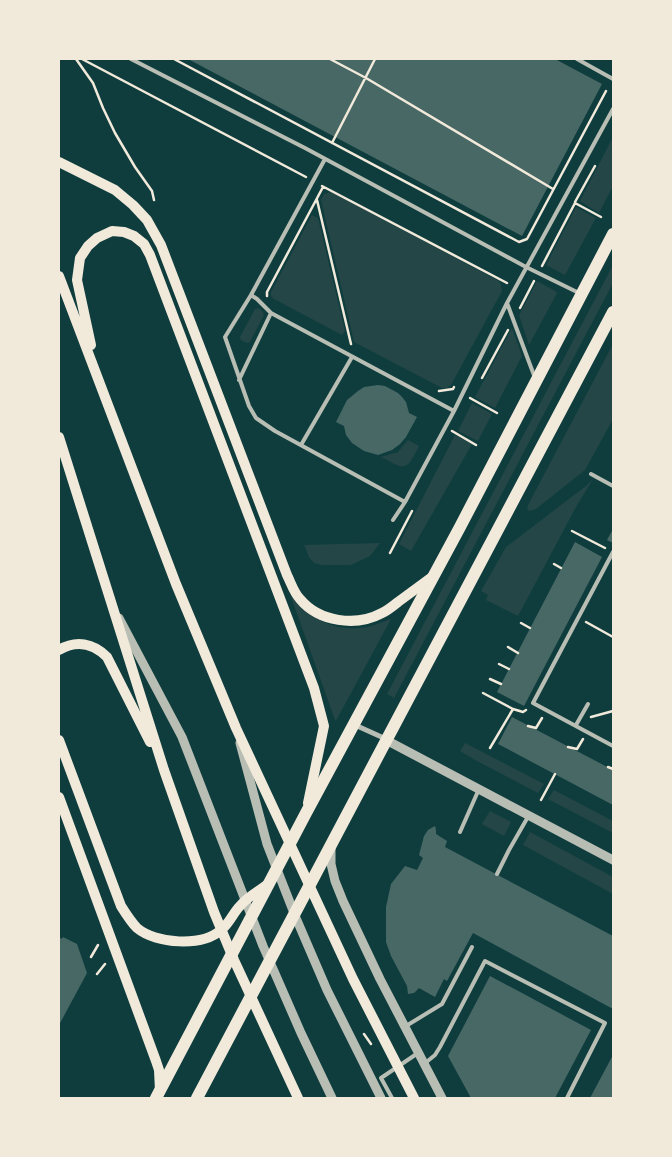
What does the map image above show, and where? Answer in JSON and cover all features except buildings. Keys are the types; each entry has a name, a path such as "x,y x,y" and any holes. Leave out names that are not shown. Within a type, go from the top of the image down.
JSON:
{"main road":[{"path":"59,162 115,190 134,205 147,220 161,245 283,566 299,598 318,613 355,622 382,613 433,576"},
{"path":"99,382 77,280 80,258 88,246 97,238 112,232 124,232 134,236 144,244 150,255 314,688 324,726 306,813"},
{"path":"158,1095 613,234"},
{"path":"59,276 176,584 236,728 353,979 414,1098"},
{"path":"197,1098 613,312"},
{"path":"59,437 164,770 214,912 234,960 298,1098"},
{"path":"59,650 78,643 87,645 107,657 164,770"},
{"path":"59,740 121,906 138,928 152,936 168,941 193,941 207,937 222,930 240,905 270,882"},
{"path":"59,797 160,1070 158,1095"}],"street":[{"path":"111,602 182,737 263,946 332,1098"},
{"path":"354,724 613,860"},
{"path":"236,728 267,844 296,918 328,990 381,1098"},
{"path":"331,846 331,864 335,881 380,979 442,1098"}],"lane":[{"path":"131,59 325,159 526,268 582,294"},
{"path":"577,59 613,78"},
{"path":"393,520 405,502 454,411 507,303 613,109"},
{"path":"325,159 251,295 225,338 249,406 256,418 275,431 405,502"},
{"path":"251,295 271,313 454,411"},
{"path":"507,303 536,381"},
{"path":"239,380 271,313"},
{"path":"302,445 352,357"},
{"path":"591,474 613,486"},
{"path":"613,552 534,703 613,746"},
{"path":"576,726 588,704"},
{"path":"460,832 479,789"},
{"path":"497,874 528,815"},
{"path":"404,1027 442,1004 472,946"},
{"path":"424,1064 435,1055 440,1047 485,961 605,1023 566,1098"},
{"path":"392,1098 381,1078 418,1053"}],"path":[{"path":"76,59 93,84 115,133 152,191 154,200"},
{"path":"174,59 519,242 527,239 606,91"},
{"path":"330,59 366,78 548,186"},
{"path":"332,143 375,59"},
{"path":"269,301 267,292 323,186"},
{"path":"317,199 352,344 343,340"},
{"path":"527,293 575,202 601,218"},
{"path":"453,389 458,380"},
{"path":"440,391 453,389 497,413"},
{"path":"445,427 476,444"},
{"path":"572,530 613,552"},
{"path":"554,564 561,568"},
{"path":"578,618 613,637"},
{"path":"521,623 530,628"},
{"path":"508,647 518,652"},
{"path":"499,664 509,669"},
{"path":"490,679 501,684"},
{"path":"483,693 513,709 523,712 534,703"},
{"path":"490,748 513,709"},
{"path":"582,715 590,718 613,711"},
{"path":"528,726 536,728"},
{"path":"568,747 577,749"},
{"path":"608,767 613,768"},
{"path":"541,800 555,774"},
{"path":"91,956 98,945"},
{"path":"97,974 105,964"}],"shaded area":[{"path":"613,137 613,186 599,213 580,201"},
{"path":"331,192 499,281 502,291 451,385 447,388 442,388 354,342 321,200 324,194"},
{"path":"576,207 596,218 565,275 546,265"},
{"path":"312,215 318,218 345,331 342,335 271,296 271,292"},
{"path":"613,265 613,283 394,698 387,694"},
{"path":"537,281 557,293 529,345 519,315"},
{"path":"259,308 264,315 250,342 247,343 241,340 240,337 255,309"},
{"path":"512,328 522,356 495,408 475,397"},
{"path":"613,344 613,419 585,470 536,509 529,511 528,505"},
{"path":"472,403 492,414 478,441 458,431"},
{"path":"455,435 472,444 411,551 399,544"},
{"path":"408,440 419,446 408,464 401,466 381,457 397,453"},
{"path":"593,479 518,616 486,600 488,595 481,591 506,547"},
{"path":"380,543 370,556 351,565 322,565 314,563 304,545"},
{"path":"290,594 311,615 328,624 346,628 361,628 391,619 335,720"},
{"path":"465,743 544,784 538,793 460,751"},
{"path":"554,790 613,821 613,833 548,799"},
{"path":"490,811 511,822 504,836 482,824"},
{"path":"530,832 613,877 613,894 523,845"}]}
